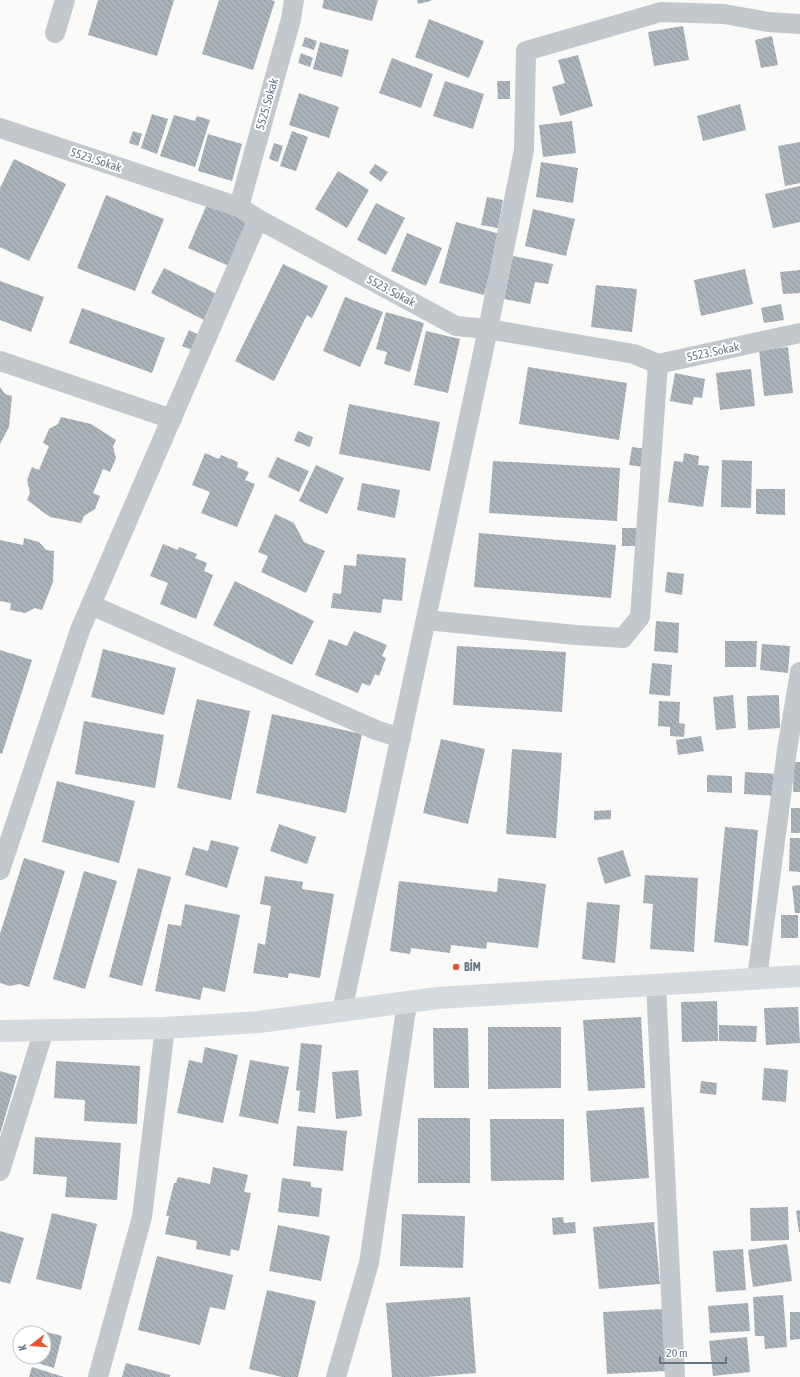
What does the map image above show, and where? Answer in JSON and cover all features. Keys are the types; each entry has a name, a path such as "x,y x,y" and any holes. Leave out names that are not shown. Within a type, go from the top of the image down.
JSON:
{"street":[{"path":"55,33 65,0"},
{"name":"5525. Sokak","path":"239,207 291,19 294,0"},
{"path":"342,1011 488,329 524,150 526,51 661,12 725,7 768,22 800,26"},
{"name":"5523. Sokak","path":"0,128 239,207 258,219 456,326 488,329 634,354 658,364 800,333"},
{"path":"0,870 7,826 80,630 258,219"},
{"path":"0,361 172,419"},
{"path":"426,620 576,635 623,638 640,617 658,364"},
{"path":"91,605 376,730 401,738"},
{"path":"757,978 793,750 800,672"},
{"path":"0,1031 165,1028 259,1022 438,998 800,976"},
{"path":"656,985 675,1377"},
{"path":"336,1377 368,1263 407,1002"},
{"path":"98,1377 142,1217 165,1028"},
{"path":"0,1171 44,1030"}],"building":[{"path":"98,0 174,0 157,56 88,35"},
{"path":"219,0 275,1 253,70 202,54"},
{"path":"324,0 378,0 372,21 322,8"},
{"path":"417,0 431,0 431,1 418,4"},
{"path":"429,19 484,41 469,78 415,57"},
{"path":"683,26 689,60 654,66 648,32"},
{"path":"772,36 778,65 761,68 755,40"},
{"path":"305,37 317,41 314,50 302,46"},
{"path":"320,42 349,50 342,77 313,69"},
{"path":"301,53 313,58 310,67 298,63"},
{"path":"578,55 593,106 560,116 552,87 565,83 558,60"},
{"path":"392,58 433,74 421,108 379,93"},
{"path":"445,81 484,94 473,129 433,116"},
{"path":"497,81 510,81 510,99 498,99"},
{"path":"299,93 339,107 329,138 289,125"},
{"path":"740,104 746,130 703,141 697,116"},
{"path":"152,114 168,119 157,154 141,148"},
{"path":"174,115 195,121 197,116 210,120 195,167 160,156"},
{"path":"572,121 576,153 543,157 539,125"},
{"path":"133,131 142,134 138,146 129,143"},
{"path":"292,131 308,137 296,171 280,166"},
{"path":"208,134 242,144 232,181 198,171"},
{"path":"800,142 800,183 785,186 778,146"},
{"path":"274,143 283,146 278,162 269,159"},
{"path":"14,159 66,184 29,261 0,247 0,188"},
{"path":"541,162 578,168 573,203 536,197"},
{"path":"375,164 388,172 381,182 369,173"},
{"path":"338,171 369,190 347,228 315,209"},
{"path":"800,186 800,222 773,228 765,194"},
{"path":"106,195 164,219 135,291 77,268"},
{"path":"487,197 503,200 498,228 481,225"},
{"path":"208,202 249,220 229,266 188,248"},
{"path":"376,203 405,218 386,255 357,240"},
{"path":"533,209 575,219 566,256 525,246"},
{"path":"456,222 500,234 484,295 439,283"},
{"path":"407,233 442,248 426,286 391,271"},
{"path":"513,256 553,264 548,284 535,282 530,304 504,299"},
{"path":"283,264 328,286 312,318 307,315 274,381 235,361"},
{"path":"164,268 219,295 206,321 151,293"},
{"path":"745,269 753,304 701,316 694,280"},
{"path":"800,270 800,293 783,294 780,272"},
{"path":"0,281 44,297 31,332 0,320"},
{"path":"596,285 637,289 632,332 591,327"},
{"path":"345,297 383,312 360,367 323,351"},
{"path":"781,304 784,320 764,323 761,308"},
{"path":"82,308 165,338 152,373 69,343"},
{"path":"386,312 424,323 410,372 384,364 387,352 376,349"},
{"path":"189,330 201,336 194,351 182,346"},
{"path":"426,331 460,339 448,393 414,385"},
{"path":"788,347 793,393 764,396 759,350"},
{"path":"528,367 627,383 619,440 519,424"},
{"path":"751,369 755,406 720,410 716,373"},
{"path":"675,373 705,379 702,398 694,397 692,405 670,401"},
{"path":"0,387 5,394 12,396 9,427 0,444"},
{"path":"349,404 440,422 430,471 339,454"},
{"path":"61,417 91,424 116,440 113,447 116,458 110,472 103,469 93,493 100,496 95,509 84,516 81,523 50,517 27,500 30,493 27,480 32,467 39,470 49,446 43,443 49,429 58,424"},
{"path":"298,431 313,437 310,447 294,441"},
{"path":"632,447 647,449 644,467 629,465"},
{"path":"205,453 219,459 221,455 238,462 237,467 249,472 245,480 255,484 237,527 201,513 210,492 192,485"},
{"path":"684,453 699,456 698,465 709,466 703,507 668,502 674,461 683,462"},
{"path":"277,457 309,471 299,492 268,477"},
{"path":"722,460 752,461 751,508 721,507"},
{"path":"493,461 620,468 617,521 489,513"},
{"path":"316,465 344,478 327,514 299,501"},
{"path":"362,483 400,490 395,518 357,510"},
{"path":"756,489 785,489 785,515 756,514"},
{"path":"275,514 294,523 304,542 325,551 306,593 261,572 268,556 258,552"},
{"path":"622,528 639,528 639,546 622,546"},
{"path":"479,533 616,545 611,598 474,587"},
{"path":"24,538 39,542 46,550 54,551 53,582 42,610 35,608 25,613 10,610 11,603 0,601 0,540 23,545"},
{"path":"163,544 178,550 179,547 197,554 195,558 207,563 204,571 213,575 196,619 160,604 168,583 150,576"},
{"path":"357,554 406,558 402,601 383,599 381,613 331,608 333,593 341,594 344,565 356,566"},
{"path":"667,572 684,574 682,595 665,592"},
{"path":"235,581 314,621 292,665 213,625"},
{"path":"656,621 679,623 678,653 654,651"},
{"path":"354,631 387,645 382,656 386,658 379,676 375,674 370,686 362,683 358,693 315,675 329,639 347,646"},
{"path":"725,641 757,641 756,667 725,667"},
{"path":"762,644 790,646 788,673 760,670"},
{"path":"457,646 566,652 562,712 453,705"},
{"path":"103,649 176,668 164,715 91,697"},
{"path":"0,650 32,660 2,754 0,753"},
{"path":"652,663 672,665 670,696 649,694"},
{"path":"733,695 736,728 716,730 713,697"},
{"path":"779,695 780,728 748,730 747,696"},
{"path":"197,699 250,711 231,800 177,788"},
{"path":"659,701 680,702 679,723 685,724 684,737 670,736 670,727 658,726"},
{"path":"272,714 362,734 346,813 256,793"},
{"path":"84,721 164,735 155,788 75,774"},
{"path":"701,736 704,751 678,755 676,740"},
{"path":"441,739 485,749 468,824 423,813"},
{"path":"512,749 562,753 556,838 506,834"},
{"path":"794,762 800,762 800,792 793,792"},
{"path":"745,772 778,774 777,796 744,794"},
{"path":"707,775 732,776 732,793 707,792"},
{"path":"57,781 135,801 119,863 42,842"},
{"path":"791,808 800,808 800,833 791,833"},
{"path":"611,810 611,819 594,820 594,811"},
{"path":"279,824 316,837 307,864 270,851"},
{"path":"725,827 758,830 748,946 714,942"},
{"path":"790,838 800,838 800,872 789,871"},
{"path":"211,840 239,847 227,888 185,875 193,847 208,851"},
{"path":"623,850 631,876 605,884 597,858"},
{"path":"24,858 65,871 29,987 19,984 10,986 0,983 0,934"},
{"path":"138,868 171,877 142,986 109,977"},
{"path":"84,871 117,881 85,989 53,979"},
{"path":"645,875 698,878 694,952 650,949 653,904 643,903"},
{"path":"265,876 303,882 302,889 334,894 320,978 289,973 288,978 253,973 258,943 265,945 271,906 260,904"},
{"path":"498,878 546,884 538,948 487,942 486,949 451,945 450,953 411,948 410,954 390,951 399,881 497,892"},
{"path":"800,885 800,913 795,913 792,886"},
{"path":"587,902 620,905 615,963 582,959"},
{"path":"185,904 240,915 225,992 203,987 200,1000 155,991 168,924 181,926"},
{"path":"781,915 798,915 798,938 781,938"},
{"path":"717,1001 718,1041 682,1042 681,1002"},
{"path":"798,1007 800,1043 766,1045 764,1008"},
{"path":"641,1017 645,1088 588,1091 583,1020"},
{"path":"719,1025 757,1026 756,1042 719,1041"},
{"path":"488,1027 561,1027 561,1088 488,1089"},
{"path":"433,1028 468,1028 469,1088 434,1088"},
{"path":"301,1043 322,1045 315,1113 298,1111 300,1091 296,1090"},
{"path":"205,1047 238,1055 223,1123 177,1113 189,1060 202,1063"},
{"path":"250,1060 289,1067 278,1124 239,1116"},
{"path":"56,1061 140,1066 137,1124 84,1121 85,1100 54,1098"},
{"path":"764,1068 788,1070 786,1102 762,1100"},
{"path":"358,1070 362,1116 336,1119 332,1072"},
{"path":"0,1071 17,1076 0,1134"},
{"path":"701,1081 717,1083 716,1095 700,1093"},
{"path":"644,1107 649,1178 591,1182 586,1111"},
{"path":"418,1118 470,1118 470,1183 418,1183"},
{"path":"490,1119 564,1119 564,1180 491,1181"},
{"path":"297,1126 347,1131 343,1171 293,1166"},
{"path":"35,1137 121,1143 117,1200 65,1197 67,1177 33,1174"},
{"path":"213,1167 248,1175 244,1192 251,1193 239,1251 231,1249 230,1256 196,1249 197,1241 165,1234 169,1216 166,1216 174,1183 176,1183 178,1177 210,1184"},
{"path":"282,1178 311,1182 311,1187 322,1188 319,1217 278,1212"},
{"path":"788,1207 789,1240 751,1241 750,1208"},
{"path":"800,1210 800,1232 799,1232 796,1211"},
{"path":"52,1213 97,1224 81,1290 36,1279"},
{"path":"402,1214 465,1216 463,1268 400,1266"},
{"path":"563,1217 564,1223 575,1222 576,1233 553,1235 552,1218"},
{"path":"654,1222 660,1284 599,1289 593,1227"},
{"path":"278,1225 330,1236 321,1281 269,1271"},
{"path":"0,1231 24,1238 10,1284 0,1281"},
{"path":"787,1244 792,1281 753,1287 748,1250"},
{"path":"743,1249 746,1290 716,1292 713,1251"},
{"path":"157,1256 233,1275 225,1310 210,1307 200,1345 138,1330"},
{"path":"267,1290 316,1301 298,1377 282,1377 249,1369"},
{"path":"783,1295 787,1347 765,1349 764,1336 755,1336 753,1297"},
{"path":"470,1297 476,1373 426,1377 392,1377 386,1303"},
{"path":"748,1303 750,1331 710,1333 708,1306"},
{"path":"664,1309 667,1371 607,1374 603,1312"},
{"path":"790,1312 800,1312 800,1339 790,1340"},
{"path":"52,1333 62,1336 54,1368 44,1365 52,1365"},
{"path":"747,1337 750,1372 713,1376 709,1341"},
{"path":"126,1363 170,1375 170,1377 122,1377"},
{"path":"32,1367 64,1377 29,1377"}],"place":[{"name":"BİM","path":"456,967"}]}
